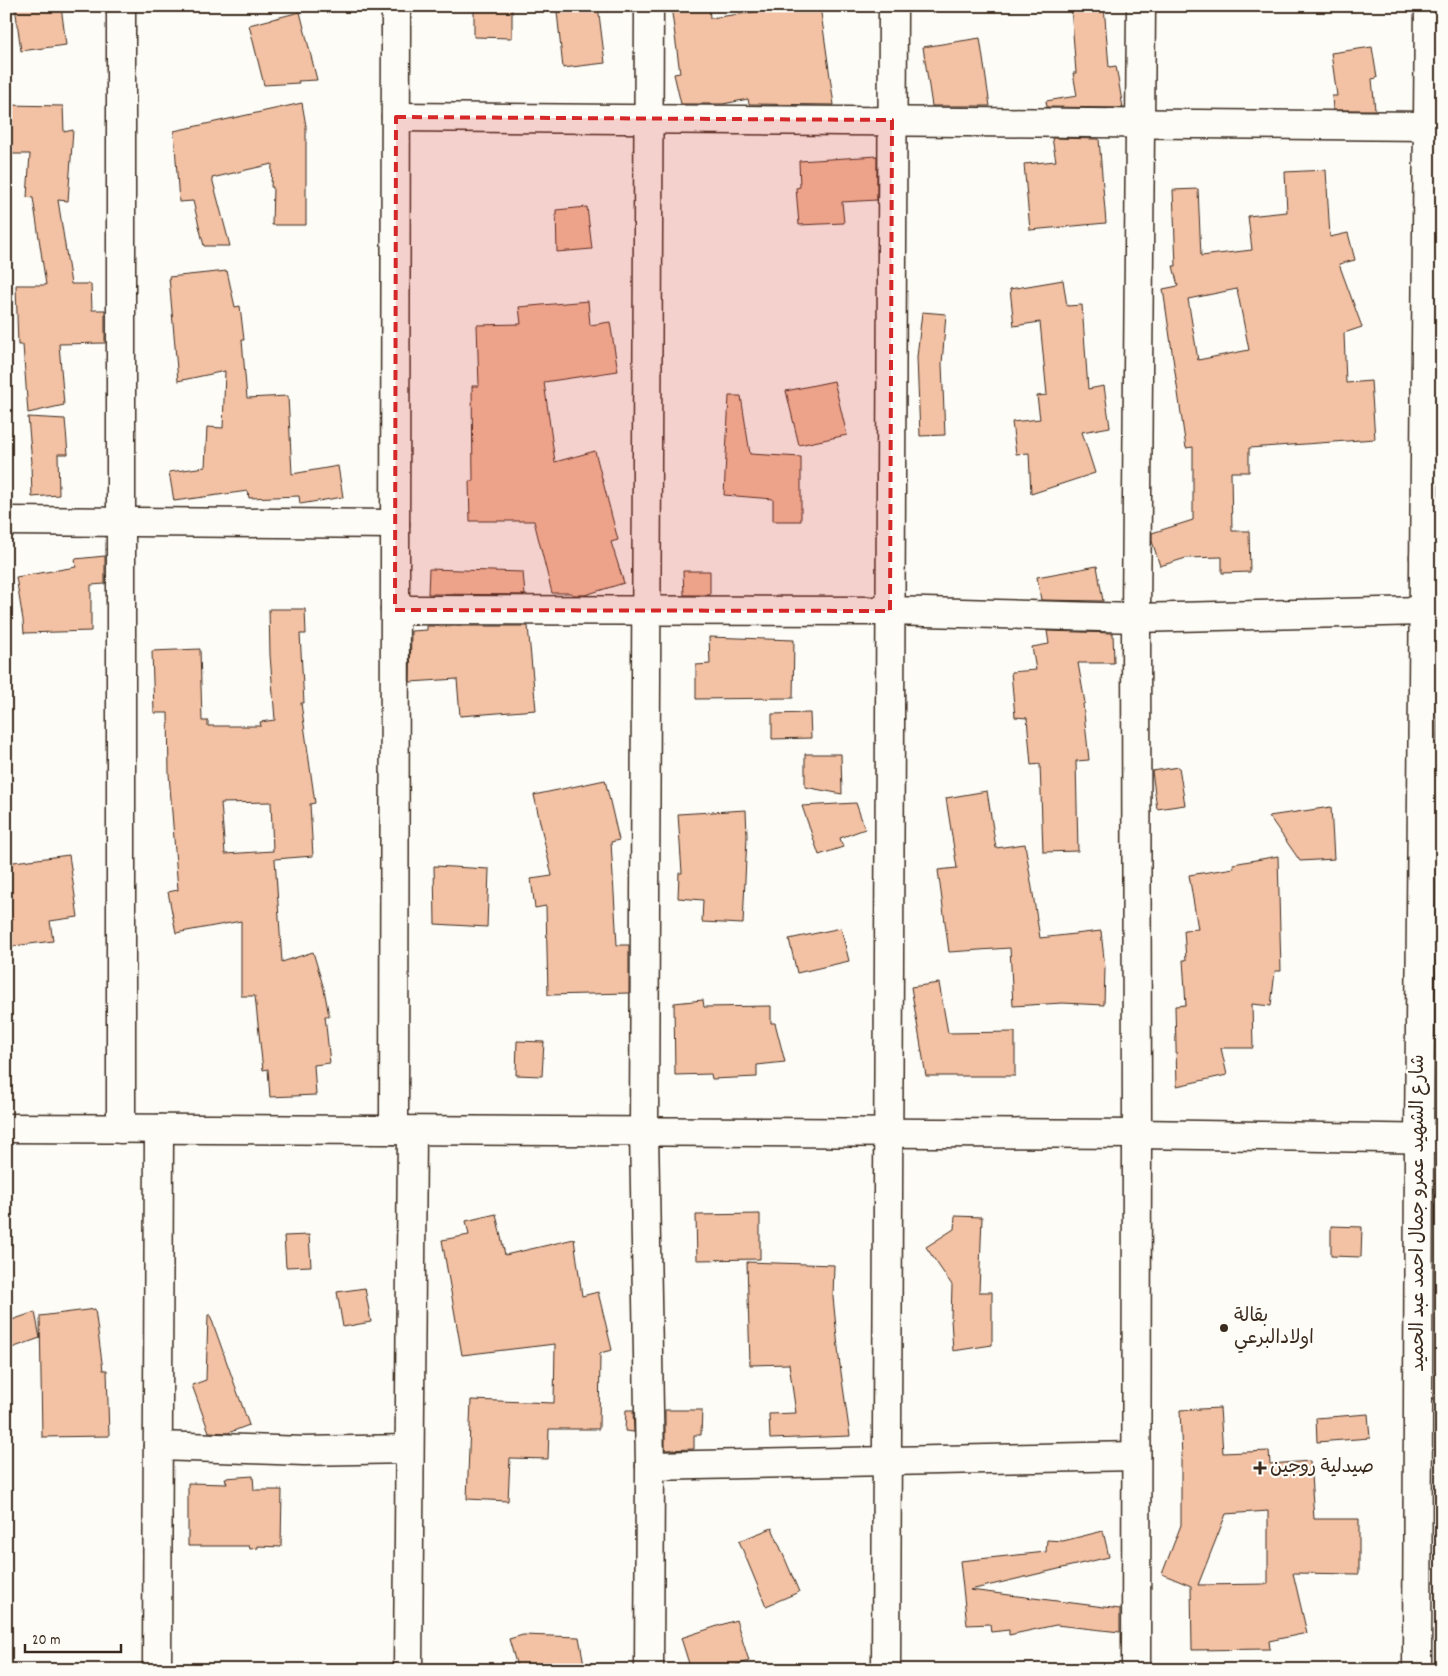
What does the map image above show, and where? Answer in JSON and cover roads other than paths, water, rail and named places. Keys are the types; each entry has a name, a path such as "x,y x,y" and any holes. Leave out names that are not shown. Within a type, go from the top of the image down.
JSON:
{"street":[{"path":"121,6 121,1129"},
{"path":"396,6 395,610 410,1449 408,1670"},
{"path":"648,6 644,1131 650,1466 649,1670"},
{"path":"886,1670 893,6"},
{"path":"1136,1670 1136,618 1142,6"},
{"name":"شارع الشهيد عمرو جمال احمد عبد الحميد","path":"1417,1670 1430,1139 1423,611 1433,557 1428,126 1433,14"},
{"path":"396,117 1428,126"},
{"path":"6,522 395,524"},
{"path":"395,610 890,611 1136,618 1423,611"},
{"path":"6,1128 1137,1134 1430,1139"},
{"path":"157,1670 159,1129"},
{"path":"158,1446 304,1451 410,1449"},
{"path":"650,1466 1136,1456"}],"place":[{"name":"بقالة اولادالبرعي","path":"1224,1328"},
{"name":"صيدلية روجين","path":"1260,1468"}]}
